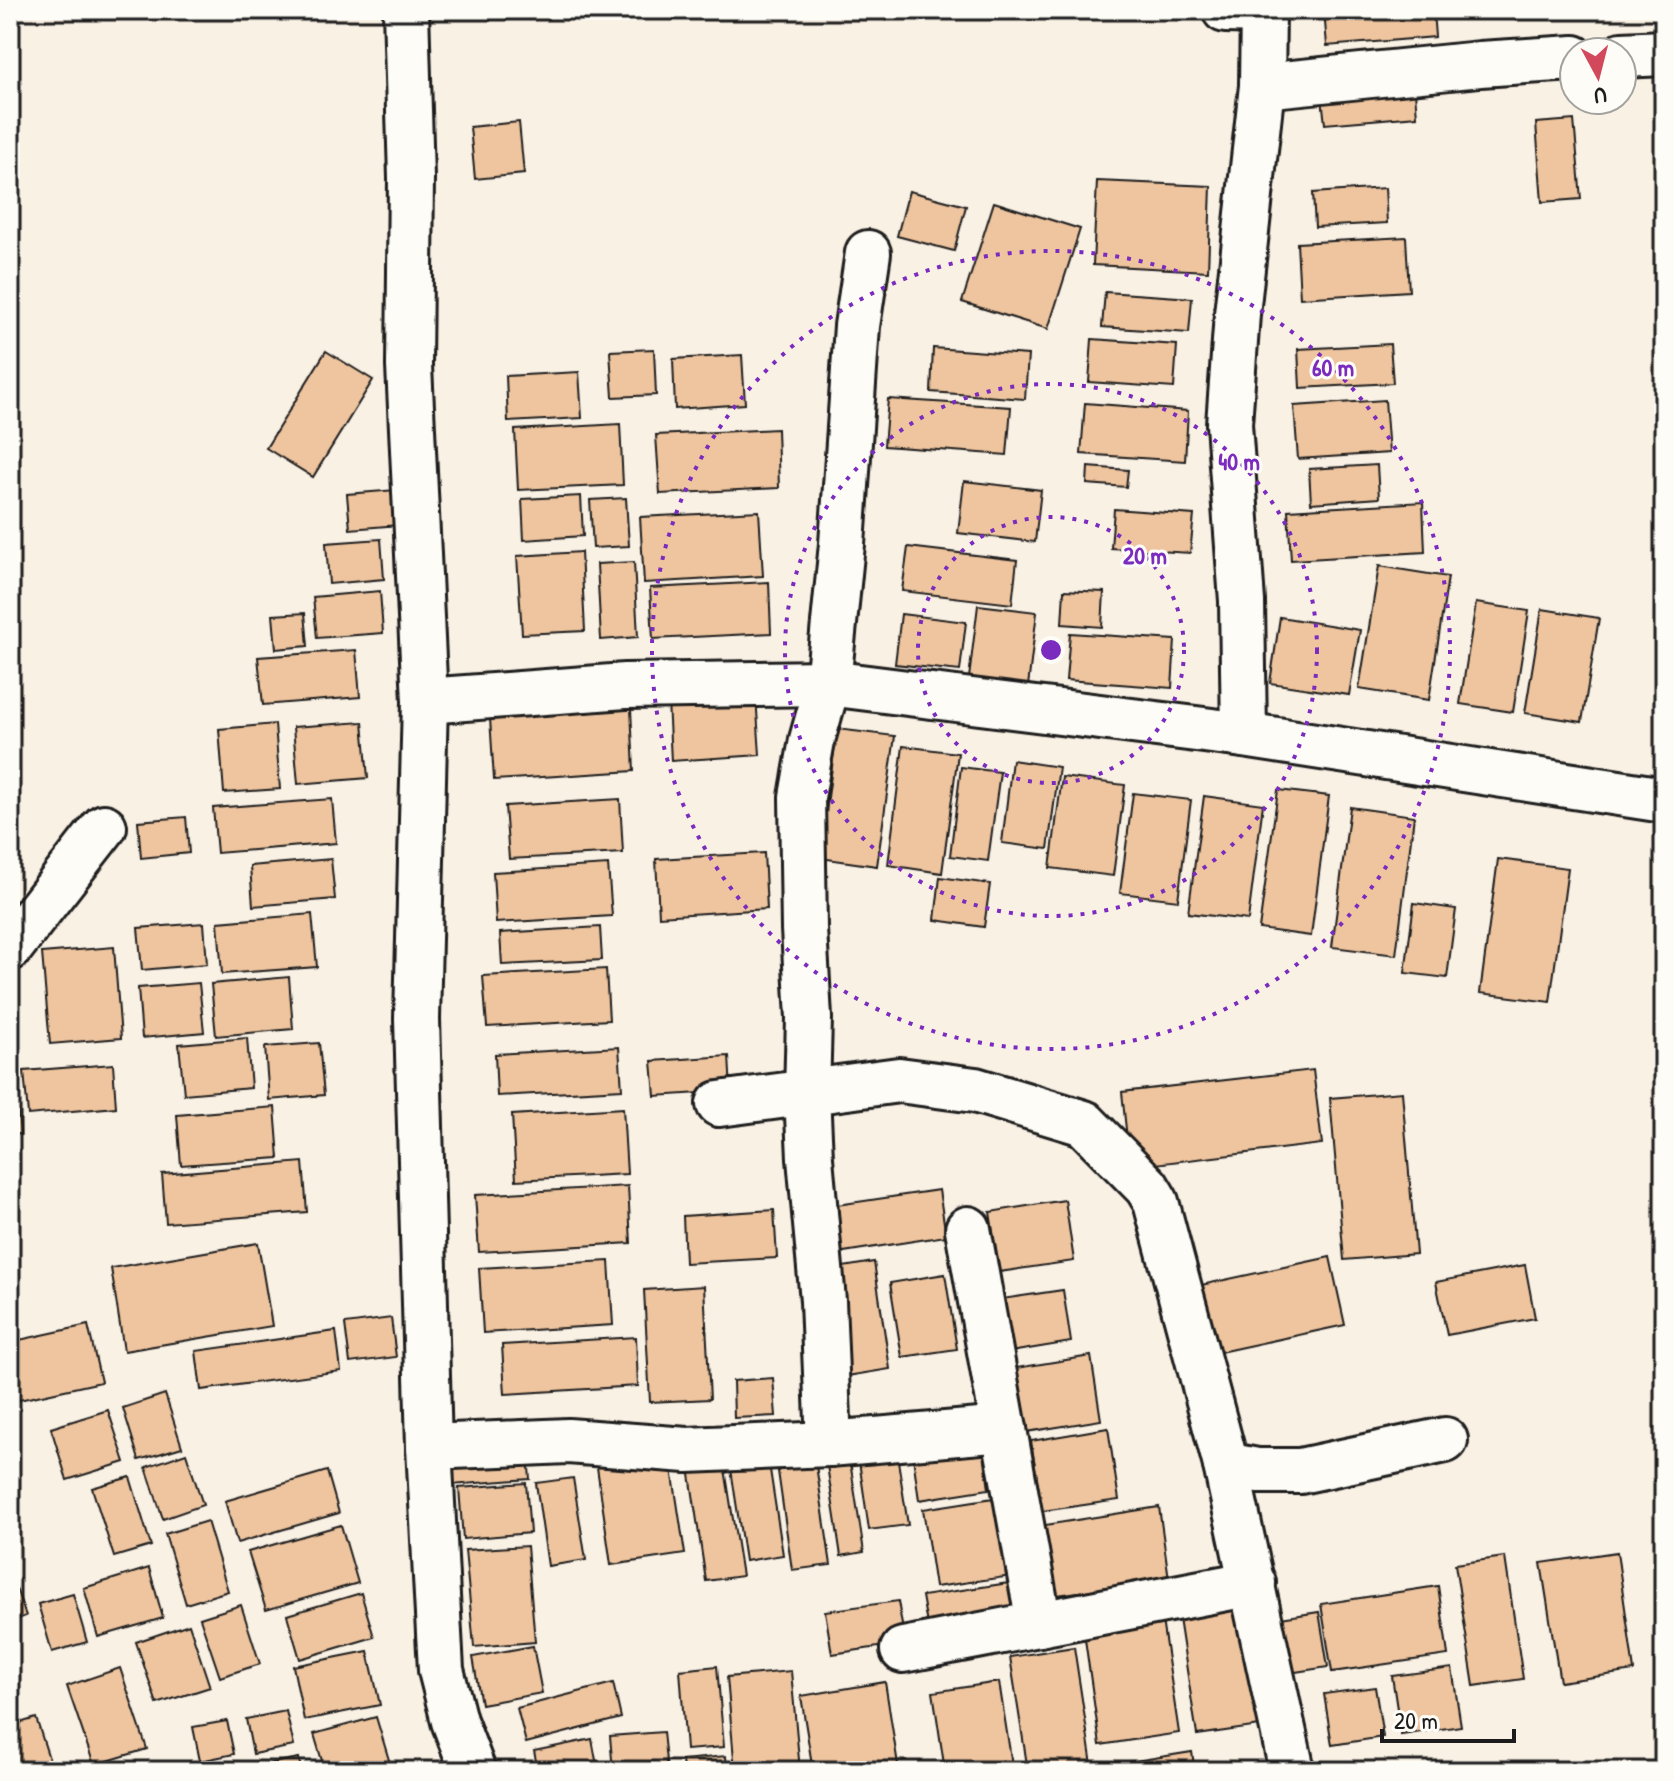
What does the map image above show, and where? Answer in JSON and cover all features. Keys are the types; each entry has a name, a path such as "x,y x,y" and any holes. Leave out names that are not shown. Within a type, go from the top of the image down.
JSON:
{"street":[{"path":"406,10 411,178 409,366 425,701 417,1019 429,1447 441,1670 454,1721 473,1771"},
{"path":"1244,735 1242,588 1229,424 1237,314 1262,86 1250,10"},
{"path":"1638,54 1664,53"},
{"path":"1262,86 1558,59"},
{"path":"829,1444 823,1301 807,1094 809,1018 802,797 812,740 828,683 842,544 857,326 868,253"},
{"path":"425,701 625,686 828,683 1244,735 1664,800"},
{"path":"10,948 104,827"},
{"path":"719,1104 899,1080 975,1090 1084,1123 1147,1187 1156,1202 1226,1465 1292,1771"},
{"path":"968,1229 1039,1624"},
{"path":"429,1447 568,1441 687,1450 829,1444 1004,1429"},
{"path":"1226,1465 1258,1471 1300,1471 1445,1440"},
{"path":"903,1650 1253,1583"}],"building":[{"path":"1324,10 1433,10 1435,37 1327,46"},
{"path":"1483,10 1585,10 1483,18"},
{"path":"1414,80 1417,116 1325,124 1321,89"},
{"path":"1574,120 1581,199 1542,202 1536,123"},
{"path":"519,122 524,174 475,179 470,127"},
{"path":"1097,181 1211,186 1208,271 1093,265"},
{"path":"1385,188 1387,223 1315,227 1313,193"},
{"path":"909,191 966,206 954,251 897,236"},
{"path":"994,202 1080,229 1048,329 962,302"},
{"path":"1406,237 1409,291 1300,298 1297,243"},
{"path":"1105,292 1192,298 1189,333 1102,327"},
{"path":"1092,339 1177,345 1174,388 1089,382"},
{"path":"1390,344 1393,383 1300,388 1298,349"},
{"path":"933,348 1028,355 1025,399 931,392"},
{"path":"654,349 656,395 613,397 610,351"},
{"path":"326,351 373,380 313,477 266,448"},
{"path":"742,355 745,404 675,409 673,359"},
{"path":"579,372 582,418 508,422 506,376"},
{"path":"888,399 1011,407 1007,455 884,446"},
{"path":"1385,400 1389,453 1298,459 1294,406"},
{"path":"1085,403 1188,411 1185,461 1081,454"},
{"path":"620,424 623,485 518,490 515,430"},
{"path":"777,429 779,488 660,494 656,435"},
{"path":"1377,465 1379,498 1311,503 1309,469"},
{"path":"1088,467 1128,470 1126,487 1087,484"},
{"path":"964,481 1041,490 1035,542 958,533"},
{"path":"396,490 399,525 350,529 347,494"},
{"path":"581,496 583,536 524,540 522,499"},
{"path":"626,498 629,546 593,548 590,500"},
{"path":"1423,502 1425,552 1291,560 1288,510"},
{"path":"1114,509 1194,515 1190,553 1111,548"},
{"path":"759,511 763,576 644,583 640,517"},
{"path":"381,539 384,579 329,584 326,543"},
{"path":"908,547 1017,560 1012,604 902,591"},
{"path":"581,552 585,631 522,634 517,556"},
{"path":"634,562 638,637 601,640 597,564"},
{"path":"1379,566 1448,577 1429,700 1359,689"},
{"path":"769,582 771,633 653,639 650,588"},
{"path":"1064,590 1104,592 1102,627 1062,624"},
{"path":"380,591 383,633 317,638 313,597"},
{"path":"1476,603 1529,611 1513,712 1460,704"},
{"path":"978,605 1037,612 1028,686 969,678"},
{"path":"1542,609 1599,618 1582,722 1525,713"},
{"path":"305,613 308,646 276,649 273,615"},
{"path":"901,614 966,622 960,671 895,664"},
{"path":"1280,617 1360,630 1349,695 1270,683"},
{"path":"1070,633 1175,640 1172,688 1066,680"},
{"path":"356,650 360,697 263,705 258,657"},
{"path":"756,696 760,755 671,761 668,701"},
{"path":"631,709 634,771 494,780 490,718"},
{"path":"363,722 368,778 298,784 293,727"},
{"path":"275,724 280,789 224,793 219,729"},
{"path":"837,729 895,736 877,866 820,858"},
{"path":"903,746 958,753 942,873 888,865"},
{"path":"1012,760 1059,767 1048,849 1002,843"},
{"path":"961,767 1000,772 988,861 950,856"},
{"path":"1062,777 1125,785 1113,876 1050,868"},
{"path":"1278,790 1329,796 1311,936 1259,929"},
{"path":"1133,793 1191,800 1178,900 1120,893"},
{"path":"1204,796 1263,804 1248,920 1188,913"},
{"path":"332,799 336,843 217,853 213,808"},
{"path":"620,799 623,853 509,859 505,806"},
{"path":"1350,807 1414,816 1396,955 1332,947"},
{"path":"186,817 189,853 141,858 138,821"},
{"path":"764,853 767,909 659,916 656,859"},
{"path":"331,859 335,899 253,906 250,866"},
{"path":"1498,859 1568,868 1550,1002 1480,993"},
{"path":"608,865 612,916 496,923 493,872"},
{"path":"940,877 990,884 984,927 935,920"},
{"path":"1414,903 1456,909 1447,978 1405,973"},
{"path":"312,914 317,967 222,974 218,922"},
{"path":"204,923 207,964 142,970 138,928"},
{"path":"600,927 602,960 502,965 500,933"},
{"path":"114,947 121,1038 50,1044 42,953"},
{"path":"606,969 609,1020 487,1027 483,976"},
{"path":"289,977 293,1029 216,1036 211,984"},
{"path":"199,983 204,1032 142,1038 138,988"},
{"path":"247,1038 251,1088 184,1094 179,1044"},
{"path":"319,1043 324,1095 269,1100 265,1047"},
{"path":"619,1047 622,1089 497,1096 495,1054"},
{"path":"729,1056 731,1091 655,1096 652,1061"},
{"path":"113,1064 116,1107 28,1115 24,1071"},
{"path":"1313,1070 1322,1144 1130,1167 1122,1092"},
{"path":"10,1089 16,1089 20,1134 10,1135"},
{"path":"1402,1092 1416,1254 1344,1260 1330,1098"},
{"path":"275,1107 279,1158 181,1165 177,1115"},
{"path":"623,1108 627,1174 516,1180 512,1115"},
{"path":"303,1162 307,1212 166,1223 162,1174"},
{"path":"628,1186 631,1243 479,1252 475,1195"},
{"path":"939,1190 946,1236 837,1253 830,1206"},
{"path":"1065,1200 1074,1261 999,1272 990,1212"},
{"path":"774,1210 777,1258 685,1263 683,1216"},
{"path":"258,1243 272,1326 124,1351 111,1268"},
{"path":"1330,1257 1345,1325 1206,1355 1192,1287"},
{"path":"609,1261 613,1325 483,1333 479,1268"},
{"path":"874,1262 890,1369 847,1376 831,1269"},
{"path":"1525,1265 1535,1318 1447,1335 1436,1282"},
{"path":"945,1274 957,1349 902,1357 890,1283"},
{"path":"704,1286 710,1399 650,1402 644,1290"},
{"path":"1063,1290 1071,1342 1010,1352 1002,1299"},
{"path":"391,1318 396,1357 350,1363 345,1324"},
{"path":"88,1325 101,1382 10,1402 10,1342"},
{"path":"336,1331 341,1371 201,1390 196,1351"},
{"path":"636,1337 638,1386 505,1394 502,1345"},
{"path":"1091,1356 1101,1420 1020,1433 1010,1369"},
{"path":"773,1378 776,1416 734,1418 733,1381"},
{"path":"165,1394 182,1447 139,1460 123,1408"},
{"path":"108,1410 125,1462 67,1480 51,1428"},
{"path":"1108,1428 1119,1500 1042,1511 1031,1441"},
{"path":"982,1439 989,1489 919,1500 912,1450"},
{"path":"527,1444 530,1479 451,1485 448,1451"},
{"path":"896,1448 908,1525 869,1530 858,1454"},
{"path":"767,1450 783,1555 745,1561 729,1456"},
{"path":"814,1452 831,1565 792,1570 776,1457"},
{"path":"186,1453 203,1505 163,1519 146,1467"},
{"path":"849,1455 864,1552 841,1556 826,1459"},
{"path":"670,1456 685,1554 611,1565 597,1467"},
{"path":"723,1456 742,1576 706,1581 688,1461"},
{"path":"327,1471 339,1513 237,1543 225,1501"},
{"path":"130,1477 151,1546 114,1557 92,1488"},
{"path":"573,1478 586,1560 548,1566 536,1483"},
{"path":"526,1483 530,1533 463,1539 459,1488"},
{"path":"1000,1497 1012,1576 935,1587 923,1509"},
{"path":"1159,1507 1169,1579 1050,1596 1039,1526"},
{"path":"207,1521 228,1591 186,1604 165,1534"},
{"path":"341,1525 358,1583 266,1610 248,1552"},
{"path":"527,1546 535,1642 474,1647 465,1550"},
{"path":"1617,1552 1634,1671 1560,1682 1541,1563"},
{"path":"1505,1557 1523,1679 1474,1686 1455,1564"},
{"path":"149,1568 163,1618 98,1637 84,1588"},
{"path":"10,1572 26,1616 10,1622"},
{"path":"1009,1583 1015,1623 929,1636 922,1596"},
{"path":"1438,1586 1448,1655 1332,1672 1321,1604"},
{"path":"361,1593 374,1637 300,1659 287,1615"},
{"path":"73,1594 87,1642 52,1652 38,1604"},
{"path":"898,1601 905,1643 832,1654 825,1611"},
{"path":"1248,1602 1267,1725 1197,1735 1178,1612"},
{"path":"241,1605 260,1664 220,1677 200,1618"},
{"path":"1319,1612 1328,1667 1282,1674 1274,1619"},
{"path":"1162,1620 1179,1733 1100,1745 1084,1632"},
{"path":"189,1624 210,1687 157,1704 136,1642"},
{"path":"533,1646 542,1693 481,1704 473,1657"},
{"path":"1074,1647 1092,1765 1028,1771 1010,1657"},
{"path":"368,1651 380,1705 304,1720 293,1666"},
{"path":"717,1666 724,1747 686,1750 680,1670"},
{"path":"120,1668 147,1749 94,1765 67,1686"},
{"path":"1452,1668 1461,1726 1401,1735 1392,1676"},
{"path":"791,1671 800,1771 735,1771 727,1677"},
{"path":"885,1682 899,1771 813,1771 801,1696"},
{"path":"999,1682 1013,1771 945,1771 933,1692"},
{"path":"613,1683 621,1718 526,1743 517,1708"},
{"path":"1375,1687 1383,1737 1332,1745 1324,1694"},
{"path":"286,1711 294,1746 253,1754 246,1719"},
{"path":"376,1717 392,1770 325,1771 314,1734"},
{"path":"36,1718 53,1771 17,1771 10,1751 10,1726"},
{"path":"227,1721 234,1754 200,1761 193,1727"},
{"path":"663,1732 667,1771 613,1771 610,1736"},
{"path":"592,1739 598,1771 538,1771 534,1751"},
{"path":"1192,1752 1195,1771 1117,1771 1116,1764"},
{"path":"726,1756 727,1771 683,1771 682,1760"},
{"path":"299,1758 301,1771 247,1771 246,1768"}]}
